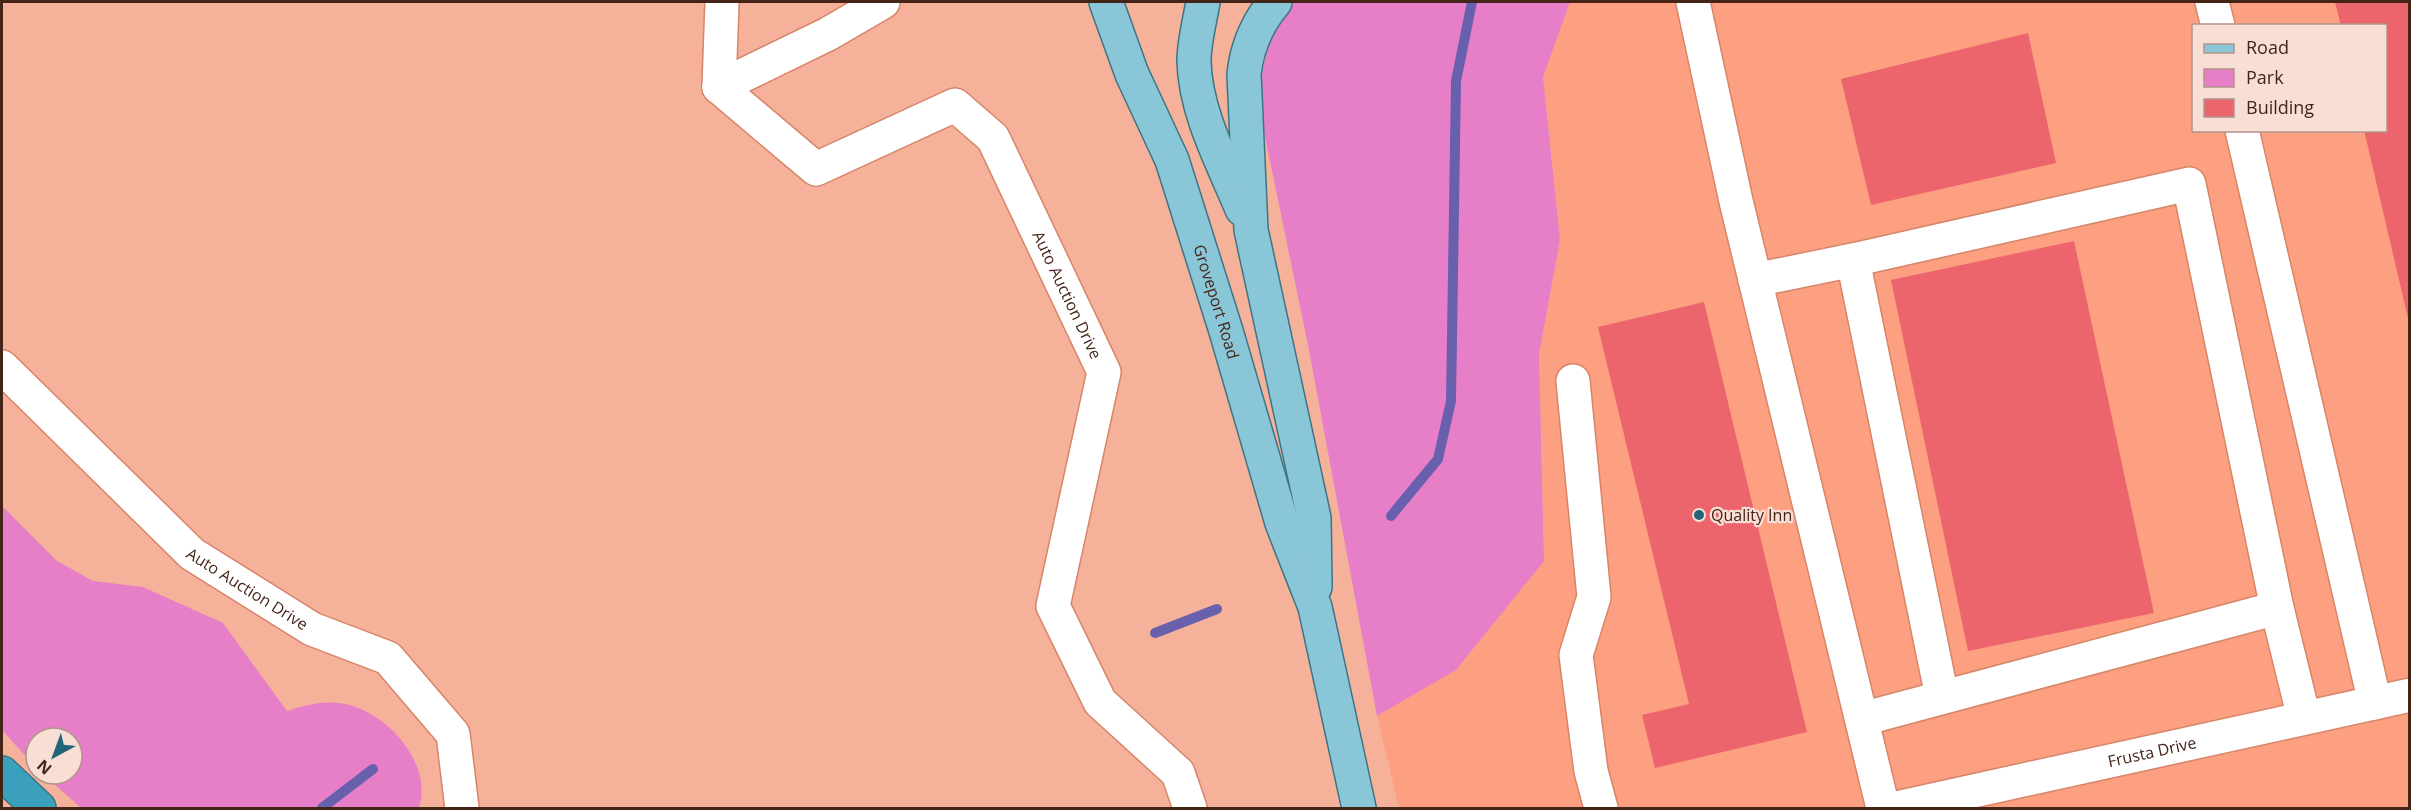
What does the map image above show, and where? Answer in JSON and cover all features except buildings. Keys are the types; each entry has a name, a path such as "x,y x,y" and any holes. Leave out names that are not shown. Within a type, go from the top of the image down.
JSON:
{"highway":[{"path":"2,773 39,808"}],"main road":[{"name":"Groveport Road","path":"1106,2 1132,74 1172,160 1226,331 1282,523 1315,607 1359,808"},
{"name":"Groveport Road","path":"1203,2 1194,60 1199,96 1209,129 1251,230"},
{"name":"Groveport Road","path":"1275,2 1264,14 1252,37 1246,56 1244,74 1251,230 1314,518 1315,607"}],"street":[{"path":"722,2 718,87 828,34 885,3"},
{"path":"1693,2 1736,201 1883,808"},
{"path":"2212,2 2218,24"},
{"name":"Auto Auction Drive","path":"718,87 816,169 955,105 993,138 1104,372 1053,606 1100,702 1178,773 1190,808"},
{"path":"2242,132 2375,702"},
{"path":"1755,280 2189,184 2277,608 2304,718"},
{"path":"1853,260 1942,697"},
{"name":"Auto Auction Drive","path":"2,367 192,554 312,628 388,658 453,734 462,808"},
{"path":"1573,381 1594,597 1576,655 1591,771 1601,808"},
{"path":"1862,719 2277,608"},
{"name":"Frusta Drive","path":"1896,808 2409,695"}],"shaded area":[{"path":"1570,2 2409,2 2409,808 1399,808 1377,716 1456,670 1544,560 1539,354 1560,240 1543,77"}],"green space":[{"path":"1292,2 1570,2 1543,77 1560,240 1539,354 1544,561 1456,670 1377,716 1309,350 1257,98 1273,23"},
{"path":"2,506 57,561 93,581 143,587 223,623 287,711 318,703 338,703 355,707 372,715 401,740 412,756 419,773 422,790 419,808 81,808 56,786 84,786 84,726 24,726 24,755 2,730"}],"waterway":[{"path":"1391,516 1438,459 1451,401 1456,81 1472,2"},
{"path":"1155,633 1217,609"},
{"path":"322,808 373,769"}],"place":[{"name":"Quality Inn","path":"1699,515"}]}
